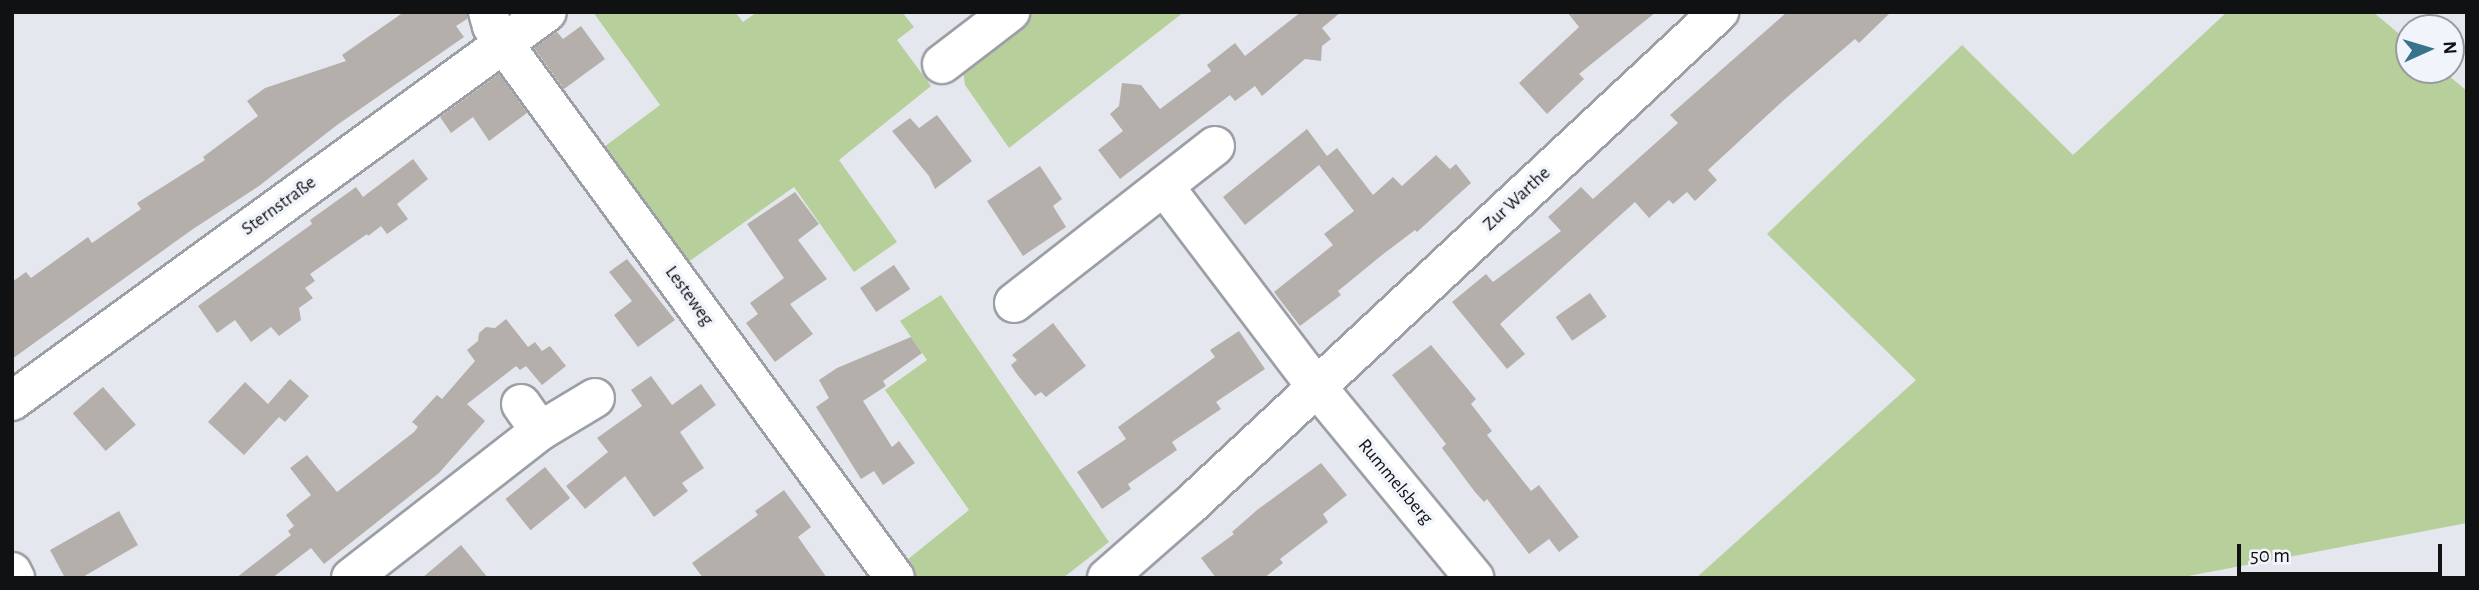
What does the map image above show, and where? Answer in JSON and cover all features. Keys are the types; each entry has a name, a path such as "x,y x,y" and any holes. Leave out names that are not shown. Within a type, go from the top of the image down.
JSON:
{"street":[{"name":"Sternstraße","path":"12,401 496,28 547,12"},
{"path":"943,64 1010,12"},
{"name":"Zur Warthe","path":"1107,578 1189,506 1719,12"},
{"name":"Lesteweg","path":"496,28 895,578"},
{"path":"1014,303 1214,146"},
{"path":"1164,186 1316,386"},
{"name":"Rummelsberg","path":"1316,386 1474,578"},
{"path":"351,578 530,418 595,398"},
{"path":"12,572 15,578"}],"green space":[{"path":"593,12 735,12 743,22 757,12 902,12 914,27 897,40 931,86 839,160 897,242 854,272 794,187 684,265 600,150 660,105"},
{"path":"1027,12 1184,12 1009,148 965,85 963,70"},
{"path":"2227,12 2373,12 2395,30 2395,84 2459,84 2467,91 2467,523 2178,578 1696,578 1916,380 1767,234 1962,45 2073,155"},
{"path":"941,295 1109,542 1063,578 911,578 902,564 969,510 885,390 927,360 900,321"}],"building":[{"path":"404,12 467,12 467,19 456,26 464,37 337,125 259,186 193,229 12,359 12,282 26,272 31,278 88,237 92,243 141,209 137,203 205,160 203,157 258,116 247,101 265,88 346,61 342,55"},
{"path":"1301,12 1341,12 1322,28 1331,39 1322,46 1321,61 1305,59 1262,96 1255,86 1235,101 1230,95 1120,179 1098,150 1123,131 1110,114 1119,106 1122,83 1141,85 1160,109 1211,71 1207,65 1235,43 1245,56"},
{"path":"1567,12 1656,12 1579,74 1584,79 1547,114 1519,83 1579,27"},
{"path":"1787,12 1891,12 1859,43 1855,39 1785,99 1708,170 1717,180 1695,201 1687,192 1673,204 1669,200 1649,218 1635,202 1500,324 1525,354 1507,369 1452,302 1486,274 1493,282 1561,231 1548,217 1581,187 1593,199 1678,123 1670,115"},
{"path":"581,26 605,59 564,89 534,48 557,32 563,39"},
{"path":"499,74 527,113 489,141 473,117 451,133 440,117"},
{"path":"937,115 972,161 935,189 929,176 892,131 910,118 919,128"},
{"path":"1307,129 1327,156 1337,148 1373,195 1393,177 1402,186 1436,155 1450,169 1456,164 1471,183 1417,232 1415,230 1382,255 1338,291 1341,295 1300,326 1274,292 1333,245 1324,234 1354,211 1319,165 1245,225 1223,197"},
{"path":"413,159 428,179 397,204 408,219 387,234 381,226 310,274 315,281 305,288 313,298 299,308 301,320 279,336 271,327 251,342 235,320 217,333 198,306 312,224 310,220 356,187 363,197"},
{"path":"1040,166 1062,199 1053,206 1066,227 1023,256 987,201"},
{"path":"795,192 819,224 798,240 827,279 790,304 813,334 775,362 746,323 758,314 750,303 784,278 747,224"},
{"path":"627,259 675,320 638,347 614,315 632,301 609,272"},
{"path":"894,265 910,289 876,312 860,288"},
{"path":"1590,293 1607,317 1572,341 1556,317"},
{"path":"506,319 528,347 535,342 542,351 550,346 566,366 542,385 526,366 520,370 516,366 467,404 485,421 439,473 324,564 311,548 272,578 236,578 291,535 288,531 294,526 286,515 311,495 290,468 307,455 337,492 414,432 418,427 412,422 437,395 442,399 475,361 467,350 478,341 479,333 486,327 495,328"},
{"path":"1053,323 1086,366 1046,397 1041,392 1035,396 1011,365 1017,360 1012,355"},
{"path":"1239,331 1265,369 1216,402 1221,409 1172,442 1177,450 1128,484 1131,489 1102,509 1077,472 1126,439 1118,427 1215,357 1210,350"},
{"path":"911,337 922,353 883,381 886,386 863,401 892,447 899,441 915,463 883,485 874,471 861,479 816,407 829,398 819,380 837,368"},
{"path":"1431,345 1476,399 1471,404 1492,431 1487,435 1531,491 1539,485 1579,537 1559,552 1549,539 1529,554 1487,499 1484,502 1475,492 1442,448 1446,444 1392,375"},
{"path":"651,376 672,405 701,384 716,405 680,432 704,468 682,483 688,491 654,517 625,476 585,509 566,486 608,452 597,438 642,406 631,390"},
{"path":"290,379 309,396 285,422 279,417 244,455 208,422 245,382 268,404"},
{"path":"103,387 136,425 106,451 73,413"},
{"path":"1321,463 1347,495 1323,514 1328,522 1280,559 1283,563 1264,578 1216,578 1201,558 1234,534 1232,532 1257,510"},
{"path":"545,467 570,498 531,530 505,499"},
{"path":"784,490 811,527 798,537 827,578 703,578 692,563 758,515 755,511"},
{"path":"119,511 138,545 81,578 65,578 50,550"},
{"path":"461,545 488,578 422,578"}]}
